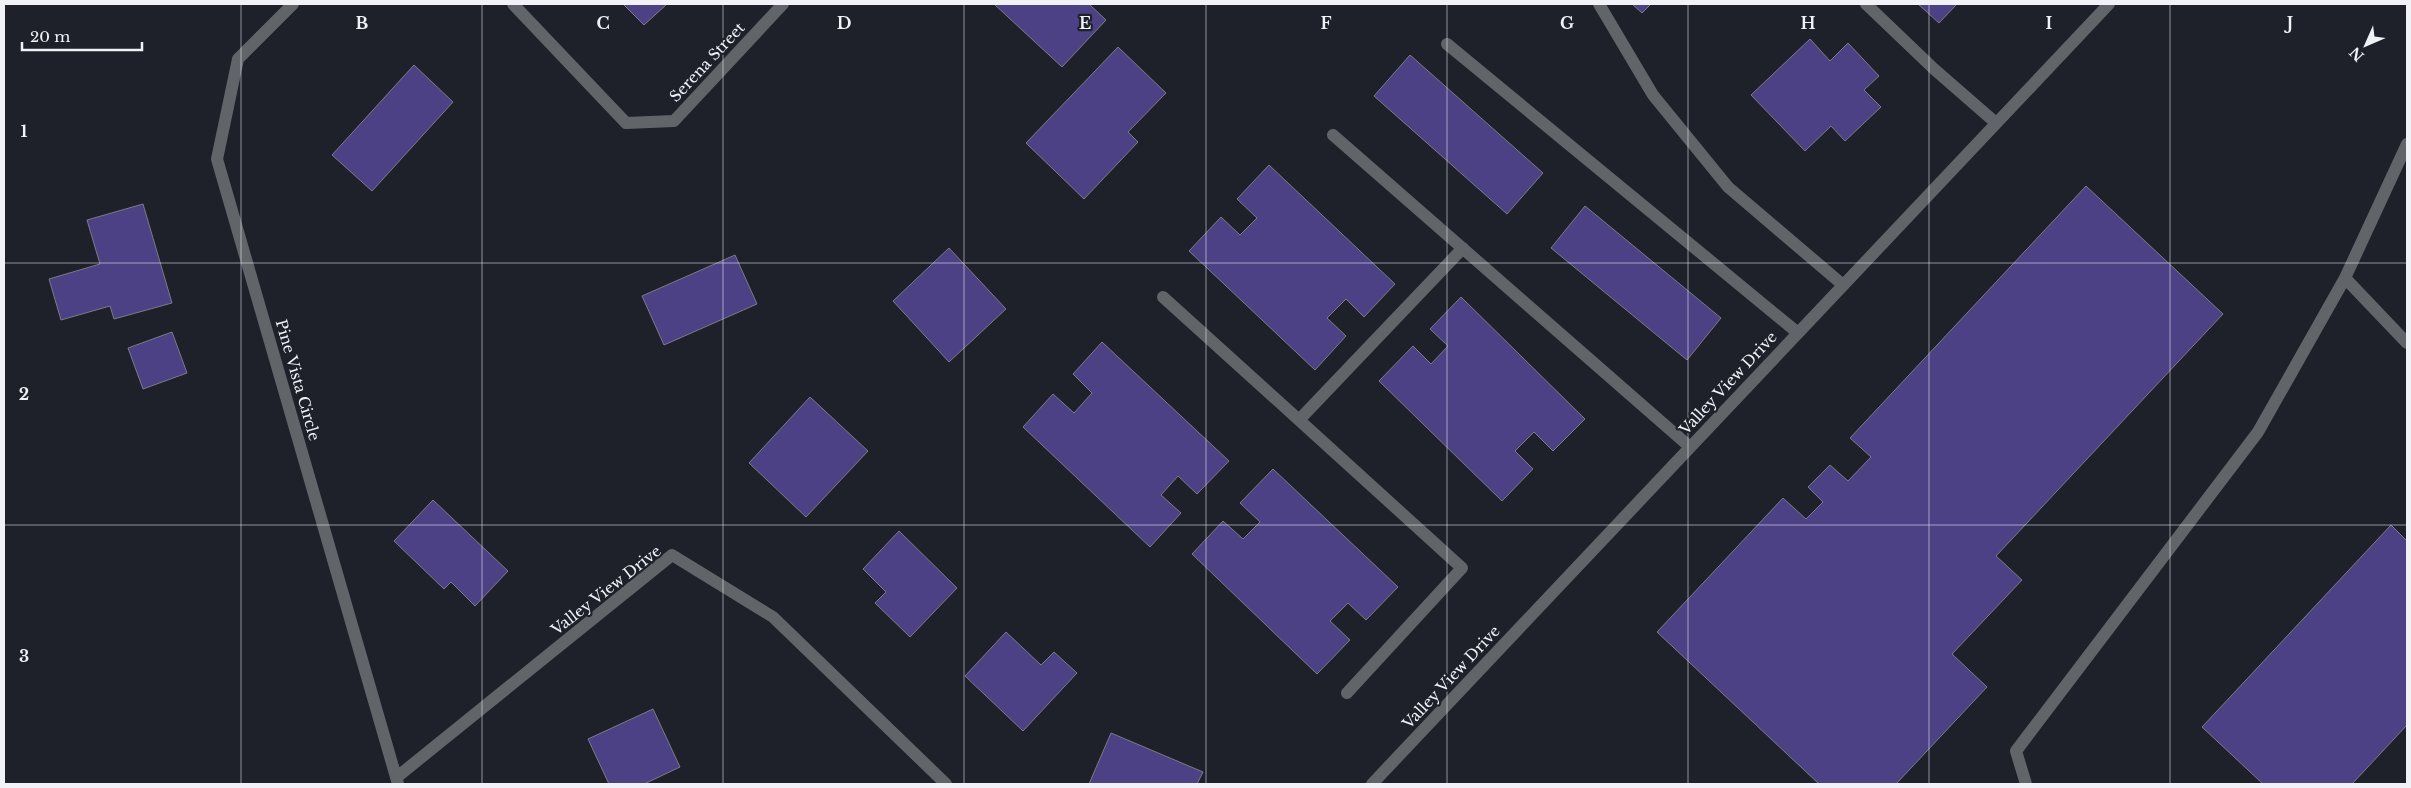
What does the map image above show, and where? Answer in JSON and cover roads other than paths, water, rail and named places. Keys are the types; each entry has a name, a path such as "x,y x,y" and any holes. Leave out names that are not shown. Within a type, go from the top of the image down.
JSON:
{"street":[{"name":"Pine Vista Circle","path":"293,4 238,58 217,159 398,781"},
{"name":"Serena Street","path":"513,4 626,123 674,121 783,4"},
{"path":"1599,4 1653,94 1728,187 1843,285"},
{"path":"1866,4 1934,70 1996,123"},
{"name":"Valley View Drive","path":"1372,784 2109,4"},
{"path":"1447,44 1798,333"},
{"path":"1333,135 1690,447"},
{"path":"2026,784 2016,751 2258,432 2345,278 2407,144"},
{"path":"1299,420 1462,248"},
{"path":"2345,278 2407,343"},
{"path":"1163,297 1462,568 1347,692"},
{"name":"Valley View Drive","path":"398,781 672,555 773,617 946,784"}]}
